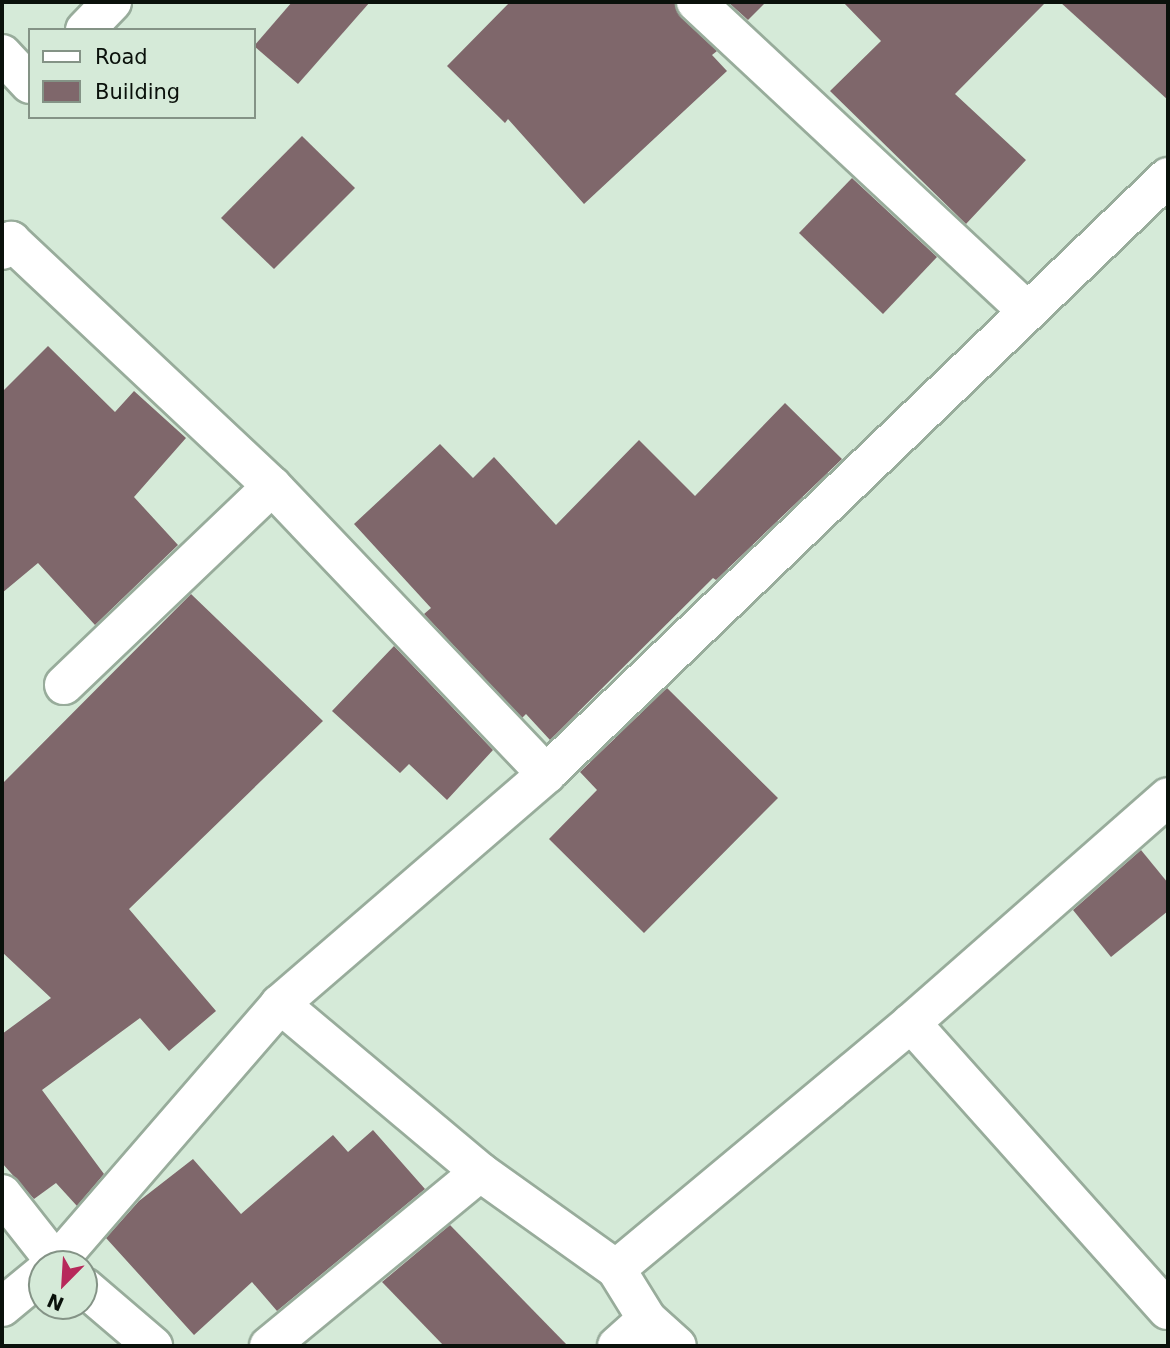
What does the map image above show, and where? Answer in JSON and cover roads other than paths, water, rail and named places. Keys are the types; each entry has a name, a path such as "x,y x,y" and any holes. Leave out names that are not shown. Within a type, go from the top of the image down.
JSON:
{"street":[{"path":"87,28 112,2"},
{"path":"696,2 1026,310"},
{"path":"2,54 28,82"},
{"path":"76,1250 280,1004 546,774 1026,310 1168,177"},
{"path":"2,250 11,241 272,486 546,774"},
{"path":"64,685 272,486"},
{"path":"616,1269 911,1023 1167,801"},
{"path":"280,1004 480,1172 616,1269 647,1318 677,1346"},
{"path":"911,1023 1168,1310"},
{"path":"270,1346 480,1172"},
{"path":"2,1194 44,1250"},
{"path":"2,1307 28,1290"},
{"path":"98,1302 153,1346"},
{"path":"617,1346 647,1318"}]}
